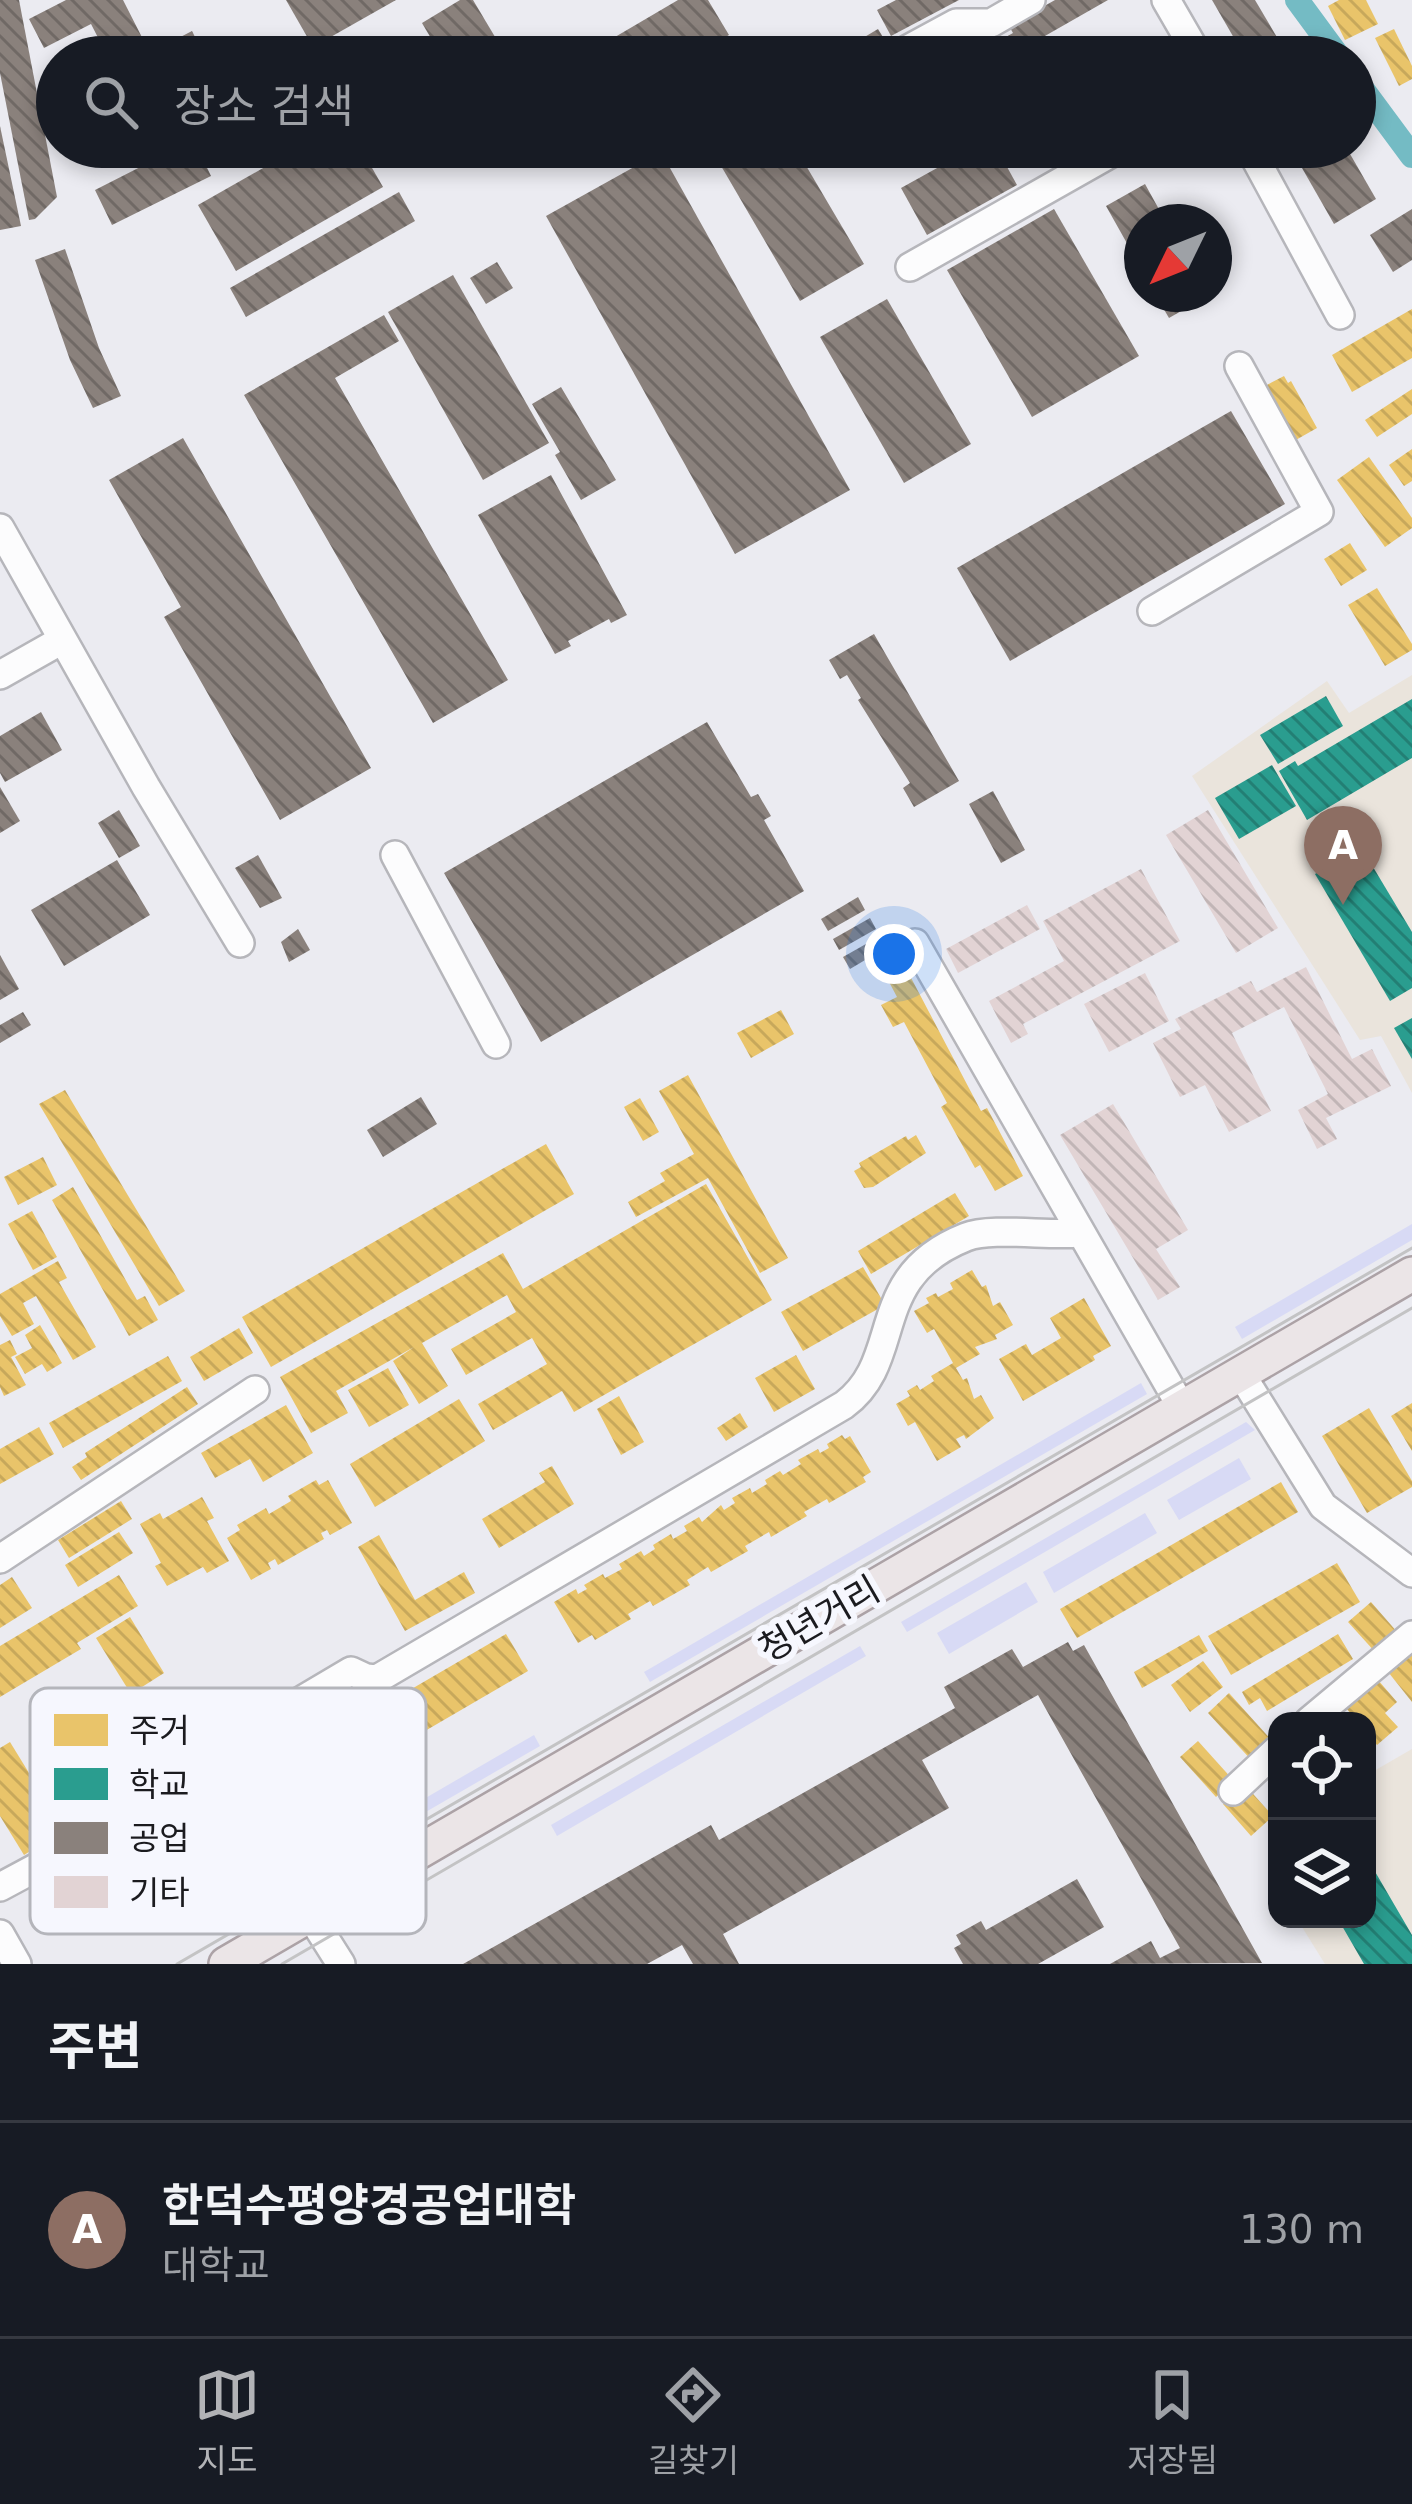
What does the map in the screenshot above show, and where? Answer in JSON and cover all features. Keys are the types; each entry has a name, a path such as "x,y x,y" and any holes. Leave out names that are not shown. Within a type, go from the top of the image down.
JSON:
{"main road":[{"name":"청년거리","path":"426,1848 1412,1274"},
{"name":"청년거리","path":"226,1964 278,1934"}],"street":[{"path":"932,36 956,23 991,23 1031,0"},
{"path":"1166,0 1187,36"},
{"path":"910,267 1085,168"},
{"path":"1260,168 1340,315"},
{"path":"1152,611 1319,512 1239,365"},
{"path":"0,528 240,943"},
{"path":"0,675 62,640"},
{"path":"395,855 496,1044"},
{"path":"915,943 1182,1408"},
{"path":"322,1688 351,1671 377,1679 844,1405 864,1390 897,1295 914,1270 967,1237 1000,1232 1078,1234"},
{"path":"1241,1374 1323,1506 1412,1573"},
{"path":"0,1559 255,1390"},
{"path":"1320,1712 1412,1635"},
{"path":"1233,1791 1268,1758"},
{"path":"0,1887 30,1871"},
{"path":"0,1934 17,1964"},
{"path":"322,1934 341,1964"}],"shaded area":[{"path":"1412,675 1412,1093 1381,1036 1360,1040 1192,776 1327,681 1349,713"},
{"path":"1412,1224 1412,1240 1242,1339 1235,1327"},
{"path":"1141,1383 1147,1394 650,1682 644,1672"},
{"path":"1246,1422 1255,1430 907,1632 901,1622"},
{"path":"1239,1458 1251,1479 1179,1520 1167,1500"},
{"path":"1145,1513 1157,1533 1054,1593 1043,1572"},
{"path":"1026,1582 1038,1602 949,1654 937,1633"},
{"path":"860,1646 866,1656 557,1836 551,1825"},
{"path":"534,1735 540,1746 426,1812 426,1798"},
{"path":"1412,1749 1412,1964 1325,1964 1303,1928 1376,1928 1376,1770"}],"building: 주거":[{"path":"1339,0 1366,0 1378,24 1343,36 1328,6"},
{"path":"1394,29 1412,66 1412,79 1399,86 1376,38"},
{"path":"1412,309 1412,358 1352,392 1332,355"},
{"path":"1284,376 1317,428 1294,441 1265,386"},
{"path":"1412,389 1412,414 1377,437 1365,420"},
{"path":"1412,449 1412,481 1404,486 1389,465"},
{"path":"1369,457 1412,518 1412,528 1385,547 1337,480"},
{"path":"1350,543 1367,570 1341,586 1324,559"},
{"path":"1377,588 1412,644 1412,650 1385,666 1348,605"},
{"path":"898,953 981,1111 987,1108 1023,1176 995,1191 980,1165 975,1168 941,1107 947,1103 904,1022 893,1027 881,1005 897,997 879,963"},
{"path":"781,1010 794,1034 751,1058 737,1033"},
{"path":"688,1075 788,1258 760,1273 708,1178 636,1217 628,1202 665,1181 660,1173 694,1154 659,1091"},
{"path":"65,1090 185,1291 159,1306 39,1104"},
{"path":"640,1098 659,1132 643,1141 624,1107"},
{"path":"916,1135 926,1153 864,1188 854,1171 861,1167 859,1163"},
{"path":"546,1144 574,1194 271,1367 242,1317"},
{"path":"43,1157 57,1185 18,1205 4,1177"},
{"path":"706,1184 772,1300 574,1412 562,1391 493,1430 478,1404 547,1364 532,1338 466,1375 451,1349 516,1312 507,1295 422,1343 448,1386 419,1404 393,1361 414,1347 336,1391 348,1413 311,1433 280,1377 503,1253 523,1289"},
{"path":"73,1187 137,1300 145,1296 158,1320 129,1336 52,1200"},
{"path":"955,1193 969,1216 871,1274 858,1251"},
{"path":"32,1211 57,1257 33,1270 8,1224"},
{"path":"58,1261 67,1278 59,1282 96,1347 73,1360 36,1296 23,1303 34,1324 12,1336 0,1316 0,1294"},
{"path":"863,1267 885,1305 803,1351 781,1312"},
{"path":"972,1270 982,1287 986,1285 993,1306 1000,1302 1013,1325 995,1335 997,1339 975,1347 980,1354 956,1368 963,1380 967,1378 974,1399 981,1395 994,1418 966,1439 964,1435 956,1439 961,1447 937,1461 915,1422 908,1426 896,1404 910,1396 907,1391 917,1385 920,1390 934,1381 931,1376 953,1363 934,1329 927,1333 914,1311 929,1303 926,1298 953,1289 950,1283"},
{"path":"1084,1298 1111,1346 1023,1401 999,1359 1026,1344 1032,1355 1061,1338 1050,1318"},
{"path":"40,1325 62,1363 47,1372 42,1364 25,1374 15,1357 32,1348 25,1335"},
{"path":"239,1328 253,1353 204,1381 190,1357"},
{"path":"10,1340 17,1354 11,1357 26,1385 4,1396 0,1345"},
{"path":"796,1355 815,1389 774,1412 755,1378"},
{"path":"168,1356 182,1381 63,1448 49,1423"},
{"path":"388,1368 409,1405 369,1427 348,1390"},
{"path":"187,1387 198,1404 81,1480 72,1467 87,1457 85,1453"},
{"path":"619,1396 644,1442 621,1455 597,1409"},
{"path":"459,1399 485,1441 375,1507 350,1464"},
{"path":"1412,1403 1412,1451 1391,1416"},
{"path":"286,1405 313,1453 263,1482 250,1459 215,1478 201,1453"},
{"path":"1369,1408 1412,1487 1367,1513 1322,1436"},
{"path":"740,1413 748,1427 726,1441 717,1428"},
{"path":"39,1427 54,1454 0,1484 0,1449"},
{"path":"850,1436 871,1472 863,1477 866,1482 804,1512 807,1516 771,1537 769,1532 745,1546 748,1551 711,1572 708,1567 687,1580 690,1585 653,1606 650,1601 628,1614 631,1619 595,1640 592,1635 578,1643 554,1602 576,1589 578,1594 587,1589 584,1585 603,1574 605,1578 622,1569 619,1564 641,1551 644,1556 655,1549 653,1545 687,1531 684,1526 699,1517 702,1522 721,1505 724,1510 735,1503 732,1498 750,1488 752,1493 780,1471 783,1475 801,1464 798,1460 829,1448 827,1444"},
{"path":"552,1466 574,1504 499,1548 482,1519 545,1482 539,1473"},
{"path":"316,1480 319,1485 328,1480 352,1523 330,1535 327,1530 321,1533 324,1539 278,1565 275,1559 268,1563 271,1569 251,1580 227,1538 240,1530 237,1525 266,1508 269,1514"},
{"path":"1281,1482 1298,1512 1077,1638 1060,1609"},
{"path":"202,1497 214,1518 207,1521 229,1561 207,1573 203,1567 167,1586 155,1566 161,1563 140,1524 160,1513 163,1519"},
{"path":"121,1501 132,1519 69,1558 58,1540"},
{"path":"119,1532 133,1553 78,1587 65,1565"},
{"path":"379,1535 415,1600 464,1572 475,1593 405,1631 358,1547"},
{"path":"1337,1563 1360,1602 1231,1675 1208,1636"},
{"path":"119,1575 138,1606 77,1643 81,1649 0,1697 0,1646"},
{"path":"12,1577 32,1608 0,1628 0,1585"},
{"path":"1371,1602 1398,1633 1376,1653 1348,1622"},
{"path":"130,1617 164,1673 140,1688 127,1688 96,1638"},
{"path":"506,1634 528,1671 426,1730 426,1688 413,1688"},
{"path":"1338,1634 1353,1659 1267,1711 1260,1698 1249,1705 1242,1692"},
{"path":"1199,1635 1208,1651 1142,1688 1134,1672"},
{"path":"1412,1652 1412,1702 1381,1663"},
{"path":"1203,1661 1223,1687 1190,1712 1171,1685"},
{"path":"1372,1673 1397,1702 1385,1713 1398,1727 1377,1745 1376,1712 1349,1712 1340,1701"},
{"path":"1229,1693 1268,1736 1268,1750 1254,1763 1208,1713"},
{"path":"1198,1741 1234,1781 1216,1797 1180,1757"},
{"path":"10,1742 30,1775 30,1851 24,1855 0,1816 0,1748"},
{"path":"1245,1785 1268,1810 1268,1821 1251,1836 1223,1804"}],"building: 학교":[{"path":"1326,696 1343,726 1278,764 1260,735"},
{"path":"1412,699 1412,758 1307,820 1279,771 1295,761 1298,766"},
{"path":"1272,765 1296,806 1239,839 1215,798"},
{"path":"1361,847 1412,932 1412,988 1390,1001 1315,874"},
{"path":"1412,1018 1412,1059 1394,1028"},
{"path":"1376,1873 1412,1935 1412,1964 1364,1964 1343,1928 1376,1928"}],"building: 공업":[{"path":"0,0 19,0 36,88 36,168 51,168 57,197 35,219 29,220 0,73"},
{"path":"66,0 123,0 141,36 97,36 91,24 68,36 38,36 29,19"},
{"path":"286,0 396,0 332,36 307,36"},
{"path":"460,0 473,0 494,36 430,36 422,23"},
{"path":"678,0 708,0 729,35 727,36 617,36"},
{"path":"896,0 959,0 891,36 877,10"},
{"path":"1055,0 1108,0 1045,36 1008,36 1013,33 1009,26"},
{"path":"1212,0 1255,0 1276,36 1233,36"},
{"path":"0,126 21,226 0,230"},
{"path":"138,168 207,168 211,176 112,225 95,190"},
{"path":"263,168 372,168 383,187 236,271 198,205"},
{"path":"632,168 670,168 850,490 735,554 546,216"},
{"path":"722,168 807,168 864,264 800,301"},
{"path":"937,168 1008,168 1017,185 927,235 901,188"},
{"path":"1302,168 1358,168 1376,199 1334,224"},
{"path":"1145,184 1156,204 1124,204 1124,238 1106,206"},
{"path":"399,192 415,221 246,317 230,288"},
{"path":"1054,209 1139,356 1032,417 947,270"},
{"path":"1412,209 1412,260 1393,272 1370,235"},
{"path":"65,249 121,396 93,408 70,360 35,260"},
{"path":"497,262 513,288 486,304 470,278"},
{"path":"453,275 549,443 483,480 388,312"},
{"path":"887,299 971,444 904,483 820,337"},
{"path":"384,315 399,341 335,378 508,680 433,723 244,395"},
{"path":"561,387 616,480 581,500 532,404"},
{"path":"1231,411 1285,504 1010,661 957,568"},
{"path":"183,438 371,768 280,820 164,617 181,607 109,480"},
{"path":"551,475 627,615 568,641 571,646 555,654 478,515"},
{"path":"874,634 959,781 914,807 903,788 910,783 861,698 847,675 840,679 829,660"},
{"path":"41,712 62,750 5,782 0,773 0,736"},
{"path":"707,722 751,797 758,794 771,816 764,820 804,891 541,1042 444,873"},
{"path":"0,787 20,821 0,833"},
{"path":"993,791 1025,850 1001,863 969,804"},
{"path":"119,810 140,846 119,858 98,823"},
{"path":"258,855 282,898 260,908 235,868"},
{"path":"117,860 150,915 64,966 31,910"},
{"path":"858,897 865,910 828,931 821,919"},
{"path":"870,918 876,929 839,950 833,939"},
{"path":"298,929 310,950 289,962 281,942"},
{"path":"880,936 887,947 850,969 843,957"},
{"path":"0,955 19,989 0,1000"},
{"path":"23,1012 31,1025 0,1043 0,1025"},
{"path":"421,1097 437,1124 383,1157 367,1130"},
{"path":"1068,1642 1073,1651 1084,1645 1262,1963 1110,1964 1151,1941 1160,1958 1180,1948 1038,1695 922,1760 949,1808 723,1934 739,1964 693,1964 682,1945 647,1964 463,1964 711,1825 719,1840 955,1708 944,1687 1012,1649 1023,1667"},
{"path":"1077,1879 1104,1927 1038,1964 963,1964 954,1948 961,1944 956,1935 981,1921 986,1930"}],"building: 기타":[{"path":"1208,810 1278,928 1236,953 1166,835"},
{"path":"1141,869 1180,941 1023,1024 1028,1034 1011,1043 989,1001 1064,961 1043,921"},
{"path":"1027,905 1040,929 958,973 946,949"},
{"path":"1306,967 1352,1059 1372,1049 1391,1086 1326,1118 1337,1139 1317,1149 1298,1110 1328,1094 1284,1007 1232,1033 1271,1111 1229,1132 1205,1085 1180,1097 1153,1043 1181,1029 1175,1019 1251,981 1257,992"},
{"path":"1145,973 1169,1021 1109,1052 1084,1004"},
{"path":"1113,1104 1188,1230 1156,1249 1180,1287 1158,1300 1060,1135"}],"waterway":[{"path":"1297,0 1324,36"},
{"path":"1376,107 1412,156"}],"tram line":[{"path":"426,1820 1412,1248"},
{"path":"426,1880 1412,1308"},
{"path":"177,1964 229,1934"},
{"path":"282,1964 334,1934"}],"place":[{"name":"한덕수평양경공업대학","path":"1343,905"}]}
